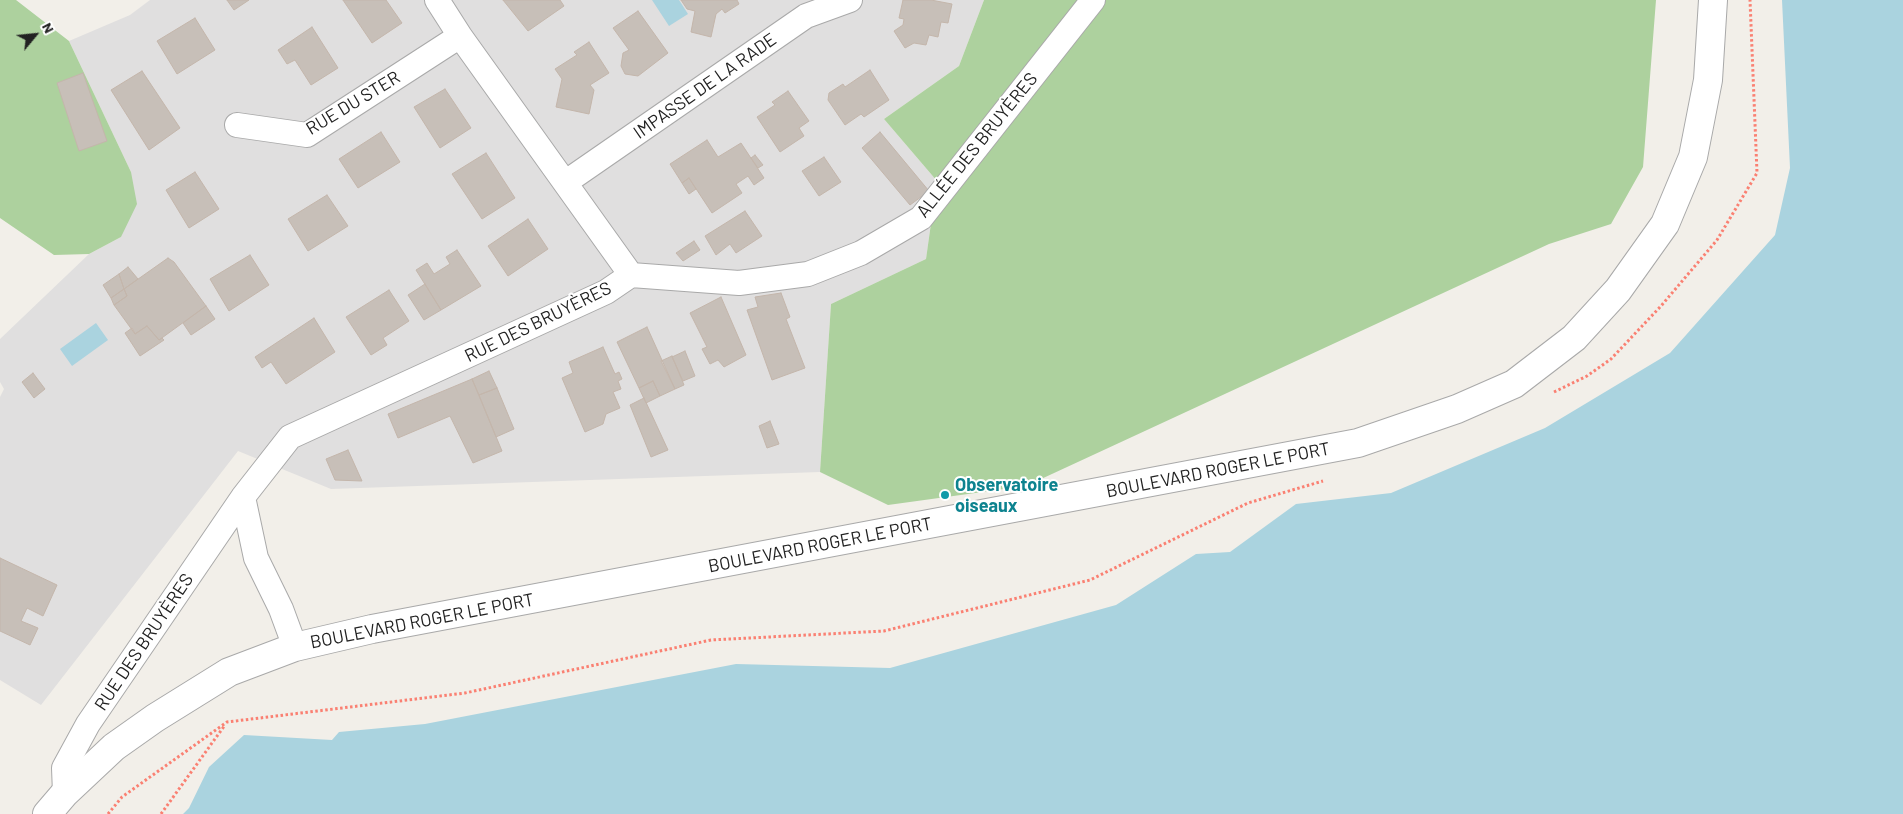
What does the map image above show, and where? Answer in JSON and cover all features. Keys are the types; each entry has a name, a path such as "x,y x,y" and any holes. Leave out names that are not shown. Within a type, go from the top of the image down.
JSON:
{"street":[{"name":"RUE DES BRUYÈRES","path":"65,793 64,768 88,724 243,497 290,437 606,292 630,275 566,182 460,36 437,0"},
{"name":"IMPASSE DE LA RADE","path":"566,182 806,16 850,0"},
{"name":"ALLÉE DES BRUYÈRES","path":"630,275 739,283 808,274 861,254 921,218 1093,0"},
{"name":"BOULEVARD ROGER LE PORT","path":"48,814 65,793 114,747 155,718 229,672 295,647 382,627 1358,443 1457,409 1514,384 1574,338 1618,290 1665,224 1693,157 1708,80 1713,0"},
{"name":"RUE DU STER","path":"237,125 307,135 460,36"},
{"path":"243,497 256,558 281,609 295,647"}],"path":[{"path":"108,814 122,797 227,722 161,814"}],"shaded area":[{"path":"150,0 984,0 959,66 884,119 937,181 926,259 831,304 820,472 331,489 238,451 41,705 0,680 0,397 4,389 0,382 0,339 89,254 121,237 131,172 69,41 130,15"}],"green space":[{"path":"0,0 16,0 69,41 131,172 137,204 121,237 89,254 54,255 0,218"},
{"path":"984,0 1656,0 1643,167 1611,224 1549,244 1026,486 888,505 820,472 831,304 926,259 937,181 884,119 959,66"}],"water":[{"path":"652,0 679,0 688,14 669,26"},
{"path":"1782,0 1903,0 1903,814 183,814 189,808 209,767 244,735 332,740 339,732 425,724 736,664 890,668 1116,605 1196,554 1230,552 1296,504 1391,493 1545,428 1670,353 1775,235 1790,168"},
{"path":"96,323 108,340 72,366 60,349"}],"building":[{"path":"227,0 249,0 234,10"},
{"path":"343,0 386,0 402,23 372,43"},
{"path":"503,0 560,0 564,6 528,31"},
{"path":"681,0 737,0 739,4 725,13 722,9 716,14 711,37 691,32 695,11 687,9"},
{"path":"903,0 931,0 952,4 948,23 941,22 938,37 929,35 926,45 914,43 905,48 894,31 903,25 904,19 899,18"},
{"path":"638,11 668,53 638,76 625,74 621,66 623,53 629,50 613,28"},
{"path":"195,18 215,50 177,74 157,41"},
{"path":"312,27 338,68 311,85 295,60 287,64 278,50"},
{"path":"589,42 609,73 590,85 594,90 589,114 556,107 562,79 555,69 577,55 574,52"},
{"path":"870,70 889,100 864,117 861,114 845,125 828,100 829,93 843,84 845,87"},
{"path":"142,71 180,128 149,150 111,90"},
{"path":"83,73 107,141 79,151 57,83"},
{"path":"445,89 471,128 440,148 414,107"},
{"path":"788,91 809,121 799,128 804,136 780,152 757,117 775,105 772,102"},
{"path":"381,132 400,162 358,188 339,159"},
{"path":"880,132 929,191 910,205 862,148"},
{"path":"707,140 718,157 741,143 764,178 754,185 748,176 736,184 742,193 712,213 689,178 682,183 670,164"},
{"path":"486,153 515,198 482,219 452,174"},
{"path":"755,155 763,165 758,168 751,158"},
{"path":"824,157 841,182 819,196 802,171"},
{"path":"195,172 219,209 189,228 166,190"},
{"path":"689,178 696,189 689,194 682,183"},
{"path":"327,195 348,226 308,251 288,219"},
{"path":"745,211 762,236 736,253 730,244 716,255 705,236"},
{"path":"528,219 548,249 508,276 488,246"},
{"path":"694,241 700,250 683,261 676,253"},
{"path":"457,250 481,286 441,310 416,270 427,263 434,274 450,264 446,257"},
{"path":"250,255 269,285 229,311 210,279"},
{"path":"168,258 174,262 206,306 159,340 147,326 135,334 114,305 127,296 124,289"},
{"path":"128,267 138,279 124,289 119,274"},
{"path":"119,274 124,289 111,298 103,285"},
{"path":"425,284 441,310 424,320 408,295"},
{"path":"124,289 127,296 114,305 111,298"},
{"path":"389,290 409,321 383,338 387,345 371,355 346,317"},
{"path":"781,293 790,317 786,319 805,368 772,380 747,310 758,307 755,297"},
{"path":"721,297 746,355 724,367 718,360 710,364 702,349 707,347 690,313"},
{"path":"206,306 215,319 191,335 183,323"},
{"path":"314,318 335,352 286,384 271,362 262,368 255,357"},
{"path":"147,326 159,340 162,338 164,340 140,356 125,333 132,328 135,334"},
{"path":"647,327 675,389 660,396 653,381 639,388 617,342"},
{"path":"603,347 615,374 619,372 622,379 618,381 621,389 613,392 620,408 606,414 603,424 585,432 562,378 573,373 569,362"},
{"path":"685,351 695,376 683,381 672,357"},
{"path":"672,356 684,385 675,389 661,361"},
{"path":"489,371 497,388 479,395 472,379"},
{"path":"33,373 45,389 34,398 22,382"},
{"path":"472,379 502,451 473,463 450,416 398,438 388,414"},
{"path":"653,381 660,396 646,403 639,388"},
{"path":"497,388 514,429 496,437 479,395"},
{"path":"644,398 668,450 651,457 630,405"},
{"path":"770,421 779,444 767,448 759,426"},
{"path":"348,450 362,481 335,480 326,459"},
{"path":"0,558 57,585 43,616 27,608 21,621 38,628 30,645 0,631"}],"place":[{"name":"Observatoire oiseaux","path":"945,495"}]}
